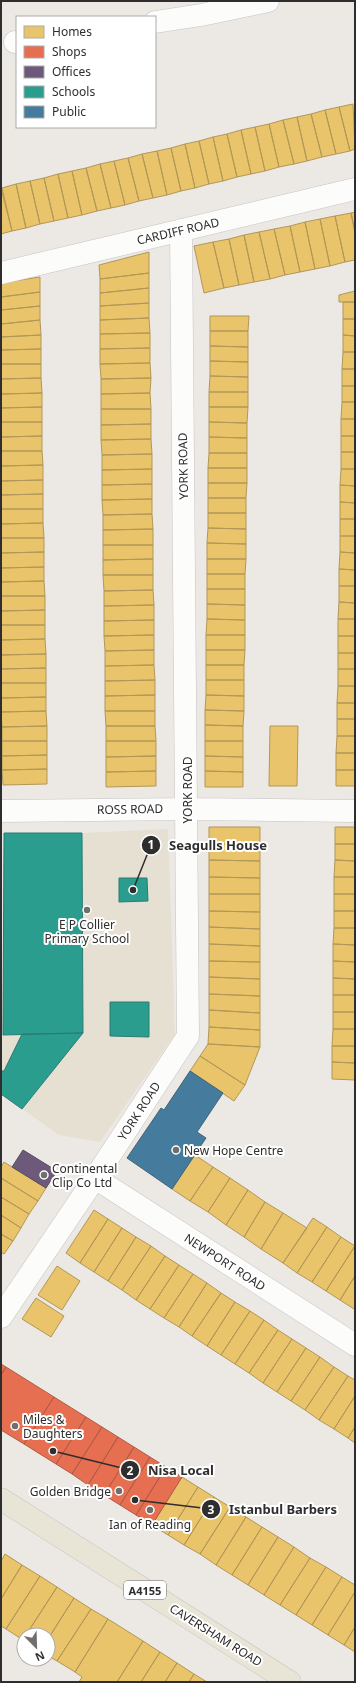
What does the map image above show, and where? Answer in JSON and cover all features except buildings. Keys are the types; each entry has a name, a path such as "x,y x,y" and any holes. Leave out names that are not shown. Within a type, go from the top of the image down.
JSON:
{"main road":[{"name":"CAVERSHAM ROAD","path":"1,1499 290,1682"}],"street":[{"path":"156,22 201,15 268,1"},
{"name":"CARDIFF ROAD","path":"1,273 355,189"},
{"name":"YORK ROAD","path":"1,1317 95,1178 188,1036 181,230"},
{"name":"ROSS ROAD","path":"1,811 187,808 355,810"},
{"name":"NEWPORT ROAD","path":"95,1178 355,1345"}],"shaded area":[{"name":"E P Collier Primary School","path":"168,829 175,1034 100,1142 59,1135 1,1094 4,833 82,833"}],"place":[{"name":"Seagulls House","path":"133,890"},
{"name":"E P Collier Primary School","path":"87,910"},
{"name":"New Hope Centre","path":"176,1150"},
{"name":"Continental Clip Co Ltd","path":"44,1175"},
{"name":"Miles & Daughters","path":"15,1426"},
{"name":"Nisa Local","path":"53,1451"},
{"name":"Golden Bridge","path":"119,1491"},
{"name":"Istanbul Barbers","path":"135,1500"},
{"name":"Ian of Reading","path":"150,1510"}]}
